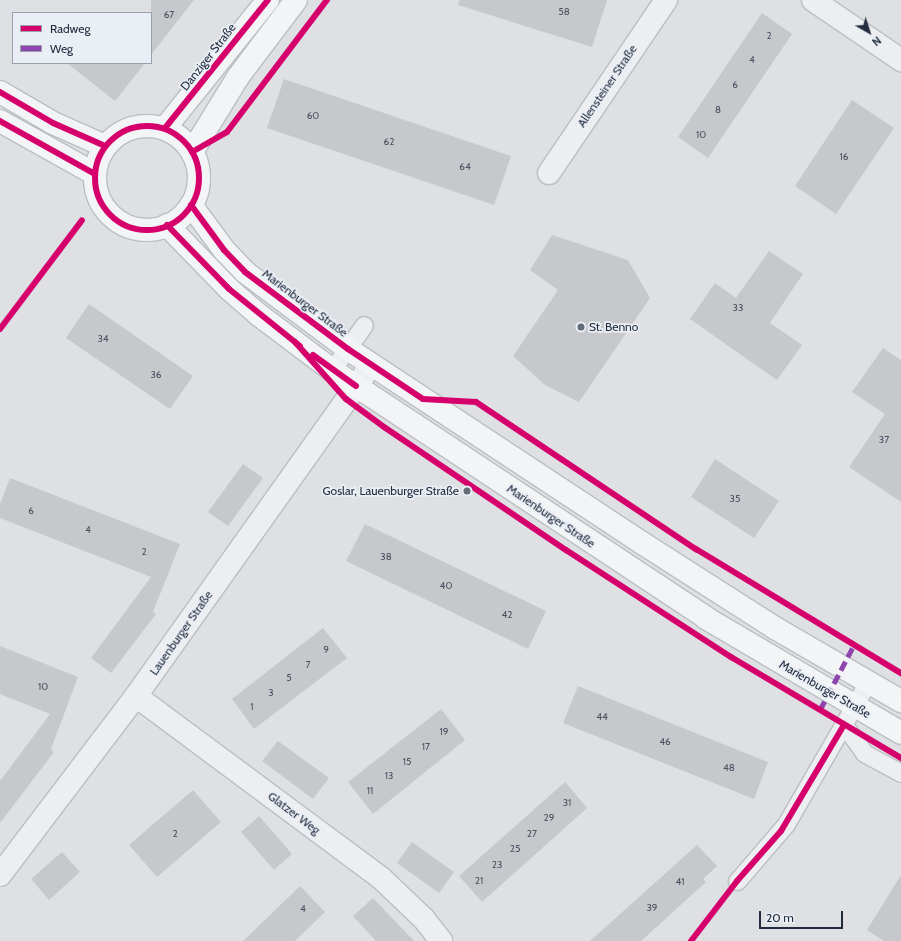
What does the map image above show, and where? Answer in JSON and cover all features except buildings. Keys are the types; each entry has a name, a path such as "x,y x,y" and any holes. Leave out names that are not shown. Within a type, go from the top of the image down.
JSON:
{"street":[{"name":"Danziger Straße","path":"165,128 268,0"},
{"path":"192,152 238,77 296,0"},
{"name":"Allensteiner Straße","path":"549,173 666,0"},
{"path":"813,0 901,60"},
{"path":"0,92 53,123 105,146"},
{"path":"0,121 96,174"},
{"path":"133,128 165,128 177,135 192,152 199,179 191,205 176,220 167,225 152,229 137,228 122,224 110,214 101,202 96,188 97,163 105,146 118,135 133,128"},
{"name":"Marienburger Straße","path":"191,205 224,250 245,272 348,349 655,552 775,628 901,701"},
{"name":"Marienburger Straße","path":"167,225 235,294 332,370 706,618 854,706 901,732"},
{"name":"Lauenburger Straße","path":"0,875 136,696 371,365"},
{"name":"Glatzer Weg","path":"136,696 381,878 424,919 441,941"}],"lane":[{"path":"332,370 364,325"},
{"path":"737,881 786,824 844,726 868,682"},
{"path":"844,726 864,752 901,774"}],"marked path":[{"path":"820,710 854,645"}],"cycle path":[{"path":"165,128 268,0"},
{"path":"192,152 227,132 327,0"},
{"path":"0,92 53,123 105,146"},
{"path":"0,121 95,174"},
{"path":"147,126 167,130 176,135 190,149 195,158 199,178 195,198 190,207 176,221 167,226 147,230 127,226 118,221 104,207 99,198 95,178 99,158 104,149 118,135 127,130 147,126"},
{"path":"191,205 224,250 245,272 348,349 423,399 476,402 696,549 901,673"},
{"path":"0,329 82,220"},
{"path":"167,225 229,289 300,346"},
{"path":"295,342 346,399 384,427 566,550 731,657 901,758"},
{"path":"313,355 356,386"},
{"path":"691,941 737,881 781,831 844,725"}],"place":[{"name":"St. Benno","path":"581,327"},
{"name":"Goslar, Lauenburger Straße","path":"467,491"}]}
